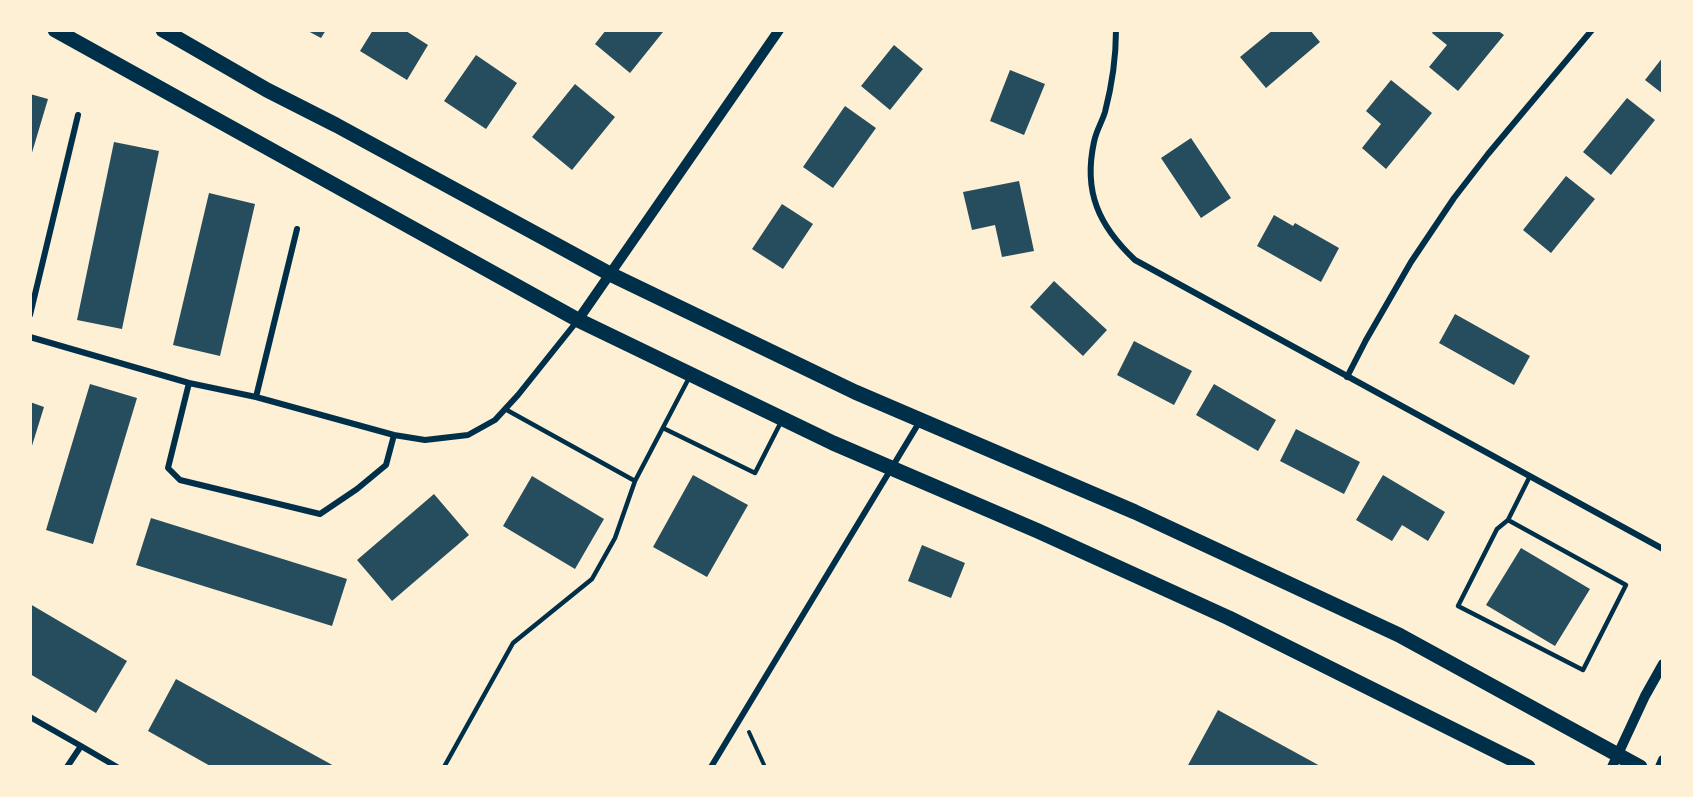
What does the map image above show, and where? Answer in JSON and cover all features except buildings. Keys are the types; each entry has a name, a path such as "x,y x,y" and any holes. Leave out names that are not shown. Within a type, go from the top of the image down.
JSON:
{"main road":[{"path":"55,30 578,320 891,469 1038,531 1228,618 1528,767"},
{"path":"163,30 267,90 610,274 855,392 1135,512 1400,635 1614,761 1640,767"}],"street":[{"path":"30,337 189,383 256,397 394,435 425,440 468,435 495,420 578,320 779,30"},
{"path":"1116,30 1116,50 1111,83 1094,140 1090,167 1093,195 1104,226 1135,261 1663,549"},
{"path":"1347,376 1411,262 1454,198 1592,30"},
{"path":"30,315 78,115"},
{"path":"256,397 297,229"},
{"path":"189,383 168,468 180,480 320,514 357,489 386,465 394,435"},
{"path":"711,767 920,420"},
{"path":"1614,761 1663,664"},
{"path":"30,717 117,767"},
{"path":"67,767 81,746"},
{"path":"1660,767 1663,760"}],"lane":[{"path":"444,767 513,643 592,579 615,538 635,481 691,375"},
{"path":"505,409 635,481"},
{"path":"663,428 755,473 783,419"},
{"path":"1508,520 1626,585 1583,670 1458,606 1497,529 1508,520 1530,476"}],"path":[{"path":"742,716 765,767"}]}
